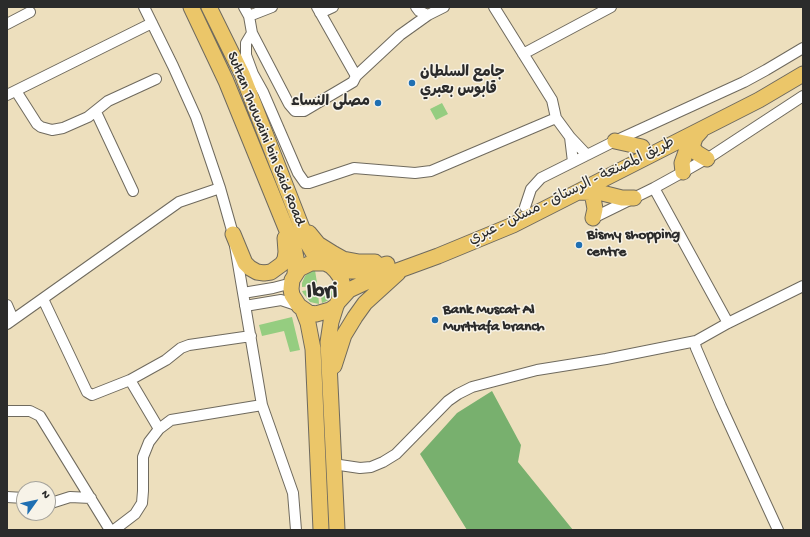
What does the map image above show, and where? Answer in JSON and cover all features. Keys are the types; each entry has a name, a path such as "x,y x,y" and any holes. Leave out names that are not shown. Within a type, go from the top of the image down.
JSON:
{"highway":[{"name":"Sultan Thuwaini bin Said Road","path":"191,7 226,81 294,248 296,258 293,278"},
{"name":"Sultan Thuwaini bin Said Road","path":"209,7 242,74 309,246 315,256 333,268"},
{"name":"طريق المصنعة - الرستاق - مسكن - عبري","path":"337,304 349,290 358,285 470,232 525,208 642,147 745,96 803,62"},
{"name":"طريق المصنعة - الرستاق - مسكن - عبري","path":"333,268 362,271 401,264 444,254 488,236 585,192 700,132 803,74"},
{"path":"700,132 692,147 698,154 706,158"},
{"path":"682,172 682,163 689,145 700,132"},
{"path":"615,141 642,147"},
{"path":"585,192 605,193 622,198 634,198"},
{"path":"585,192 595,209 593,218"},
{"path":"289,195 307,231 318,244 334,254 358,262 401,264"},
{"path":"233,234 245,263 257,272 270,272 282,264 285,259 286,252 282,220"},
{"path":"321,530 314,350 308,323 301,308 292,295 293,278 305,265 317,262 333,268 341,278 343,286 342,294 331,322 328,342 336,530"},
{"path":"331,401 334,362 346,330 365,303 401,264"},
{"path":"301,308 309,313 316,314 330,310 337,304"}],"street":[{"path":"144,7 196,116 220,188 233,234 262,405 293,493 296,530"},
{"path":"272,7 247,12 252,33 295,111 304,111 353,82 356,76 400,35 428,15 444,7"},
{"path":"333,7 318,10 356,76"},
{"path":"416,7 419,11 428,15"},
{"path":"494,7 552,100 556,118 570,137 587,155"},
{"path":"523,54 611,7"},
{"path":"7,24 30,12"},
{"path":"152,24 11,93 33,120 41,127 52,130 63,128 88,117 113,99 156,79"},
{"path":"252,33 246,43 246,55 253,74 263,92 298,173 305,183 354,168 415,173 431,171 556,118"},
{"path":"525,208 529,193 541,178 615,141 744,82 803,48"},
{"path":"593,218 654,188 682,172 803,96"},
{"path":"96,112 133,191"},
{"path":"570,137 573,162"},
{"path":"7,305 10,321 179,202 220,188"},
{"path":"654,188 728,323"},
{"path":"243,293 273,288 293,278"},
{"path":"333,464 360,468 371,467 383,462 399,450 448,401 472,387 537,370 606,359 696,341 728,323 803,286"},
{"path":"43,299 87,392 92,395 130,380 166,360 181,348 189,345 250,336"},
{"path":"245,306 281,300 301,308"},
{"path":"696,341 696,348 718,399 778,530"},
{"path":"130,380 159,429"},
{"path":"114,530 136,514 142,503 143,457 149,442 159,429 171,420 262,405"},
{"path":"7,411 30,411 40,416 110,530"},
{"path":"56,501 70,497 91,498"}],"green space":[{"path":"442,103 448,114 436,120 430,109"},
{"path":"315,270 317,283 314,286 302,287 305,276 309,272"},
{"path":"335,286 331,297 322,303 320,291 323,288"},
{"path":"315,289 318,292 319,304 310,302 302,291"},
{"path":"292,317 300,350 290,352 284,331 262,336 259,325"},
{"path":"492,391 521,445 518,462 573,530 467,530 420,454 457,413"}],"place":[{"name":"جامع السلطان قابوس بعبري","path":"412,83"},
{"name":"مصلى النساء","path":"378,103"},
{"name":"Bismy shopping centre","path":"579,245"},
{"name":"Bank Muscat Al Murttafa branch","path":"435,320"}],"district":[{"name":"Ibri","path":"322,293"}]}
